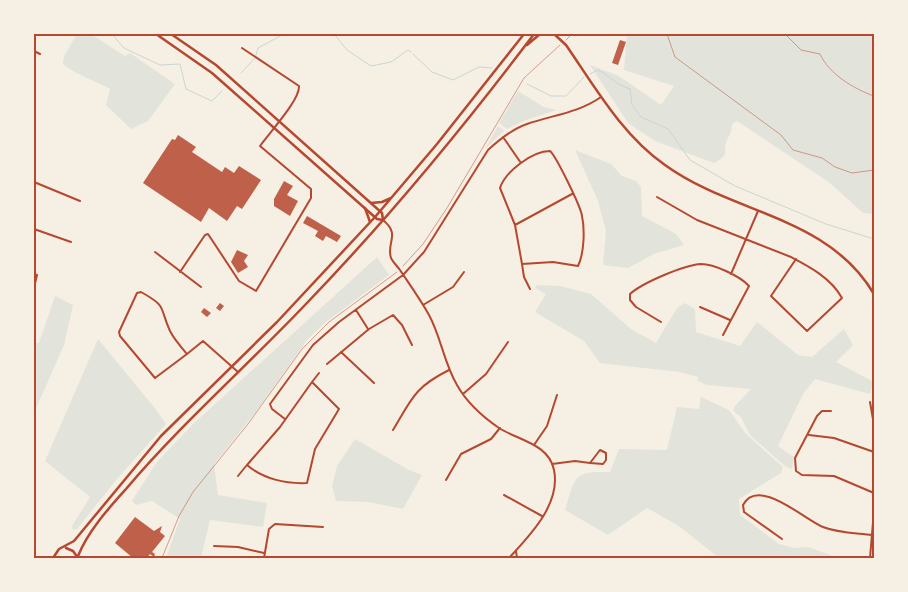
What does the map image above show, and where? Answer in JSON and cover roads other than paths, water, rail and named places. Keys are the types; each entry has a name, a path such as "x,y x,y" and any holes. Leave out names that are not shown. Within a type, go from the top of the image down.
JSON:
{"main road":[{"path":"156,34 212,72 375,217 384,220"},
{"path":"171,34 216,66 278,120 380,211 384,220"},
{"path":"52,558 59,549 66,548 74,541 156,442 312,286 375,217 524,34"},
{"path":"66,548 78,557 86,540 138,475 306,304 384,220 534,34"},
{"path":"525,45 540,34"},
{"path":"554,34 566,45 628,131 665,165 706,188 793,224 832,247 860,273 874,294"},
{"path":"371,203 382,202 392,197"},
{"path":"366,208 370,222"}],"street":[{"path":"180,272 205,235 208,234 239,281 256,291 312,195 311,189 260,146 278,120 289,109 299,92 299,86 242,48"},
{"path":"34,51 40,54"},
{"path":"285,419 272,409 270,404 313,345 403,275 428,246 488,150 503,137 528,123 585,107 602,97"},
{"path":"503,137 521,163"},
{"path":"522,264 553,262 578,266 582,242 583,217 557,160 550,151 538,154 521,163 500,188 515,224 524,277 530,288"},
{"path":"34,182 80,201"},
{"path":"515,224 573,194"},
{"path":"657,197 697,220 796,260 823,276 842,298 808,331 770,296 796,260"},
{"path":"732,274 758,210"},
{"path":"384,220 391,227 391,258 433,323 449,370 463,394 473,407 500,428 544,452 552,464 555,484 552,498 542,516 509,558"},
{"path":"34,229 71,242"},
{"path":"155,252 180,272 202,286"},
{"path":"661,322 636,307 630,300 630,294 648,281 698,264 732,274 749,286 723,335"},
{"path":"423,305 453,287 464,272"},
{"path":"34,274 36,275 34,288"},
{"path":"187,354 172,334 163,308 154,299 141,292 137,293 119,332 120,336 155,378 187,354 203,341 238,372"},
{"path":"700,307 730,320"},
{"path":"356,310 369,329"},
{"path":"327,364 369,329 396,315 412,344"},
{"path":"463,394 486,374 508,342"},
{"path":"341,352 374,383"},
{"path":"393,430 417,391 429,381 449,370"},
{"path":"238,476 285,419 319,373"},
{"path":"246,465 258,474 275,480 307,483 315,449 339,409 312,382"},
{"path":"534,445 547,426 557,395"},
{"path":"870,402 874,425"},
{"path":"831,411 825,410 819,413 809,435 795,458 795,469 798,474 834,476 874,493"},
{"path":"446,480 461,454 491,439 500,428"},
{"path":"809,435 834,438 874,452"},
{"path":"552,464 575,460 590,463 603,464 606,460 606,453 600,450 590,463"},
{"path":"504,495 542,516"},
{"path":"782,539 744,512 743,505 748,499 758,496 781,500 821,526 872,535"},
{"path":"870,558 874,510"},
{"path":"264,558 268,529 275,524 323,527"},
{"path":"214,546 238,546 264,553"},
{"path":"516,551 517,558"}],"waterway":[{"path":"112,34 124,48 160,65 180,64 186,89 212,101 222,91"},
{"path":"256,55 258,48 284,34"},
{"path":"334,34 347,50 371,66 391,62 408,50 411,52"},
{"path":"413,54 432,72 453,80 479,67 492,68"},
{"path":"241,73 255,58"},
{"path":"590,74 598,70 620,85 630,89 632,105 641,117 668,129 690,160 735,186 826,224 874,239"},
{"path":"527,84 551,96 566,96 584,77"}]}
